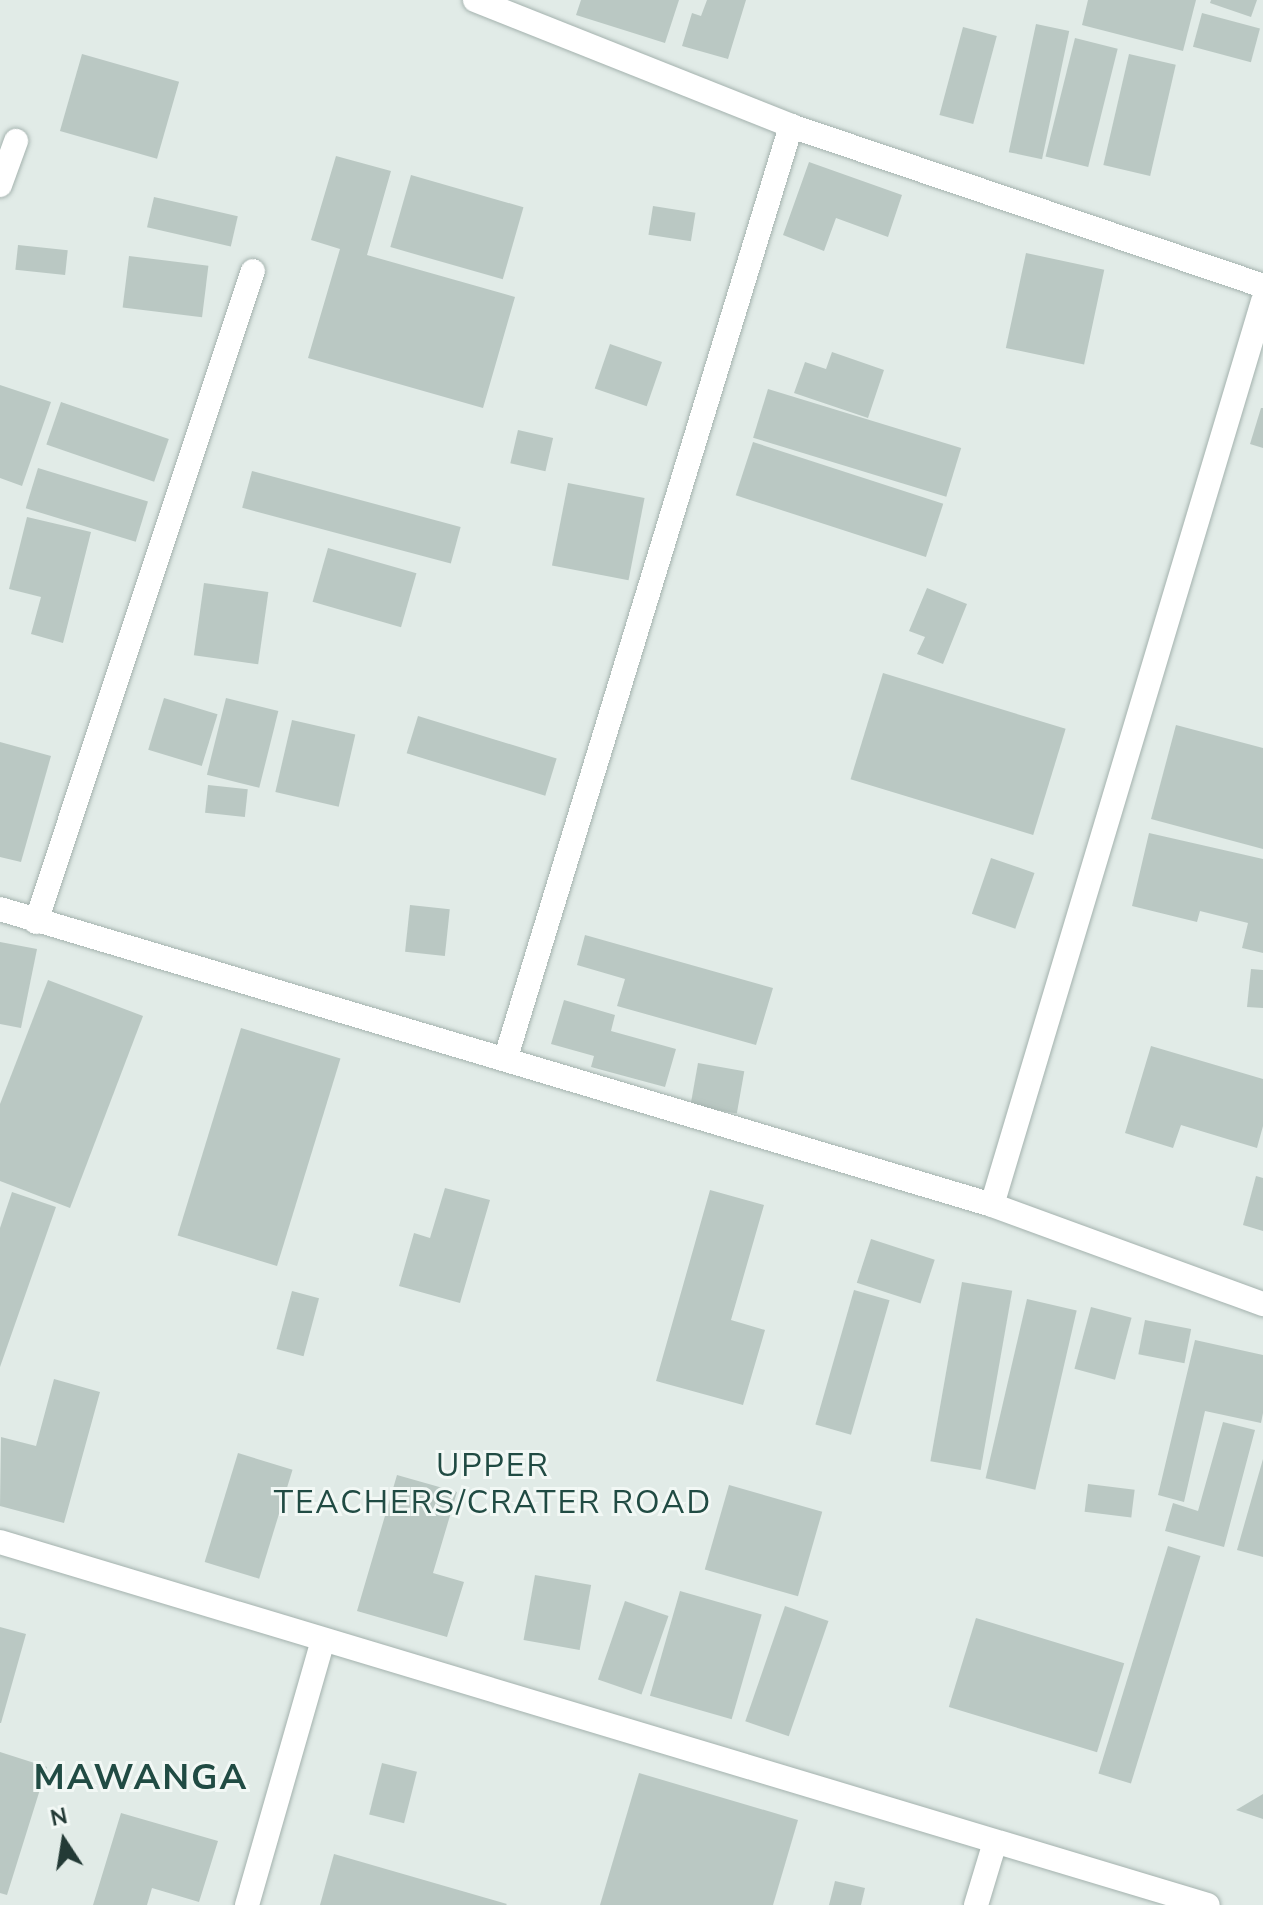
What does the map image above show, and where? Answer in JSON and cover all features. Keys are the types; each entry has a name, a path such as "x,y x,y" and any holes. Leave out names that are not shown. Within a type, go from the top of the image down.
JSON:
{"street":[{"path":"475,0 791,126 1263,286"},
{"path":"506,1057 791,126"},
{"path":"0,185 16,141"},
{"path":"36,922 253,271"},
{"path":"992,1205 1024,1108 1263,301"},
{"path":"0,909 506,1057 992,1205 1263,1304"},
{"path":"0,1542 1208,1905"},
{"path":"247,1905 323,1640"},
{"path":"976,1905 995,1842"}],"building":[{"path":"581,0 679,0 665,43 576,15"},
{"path":"707,0 746,0 728,59 682,46 692,13 701,16"},
{"path":"1088,0 1196,0 1183,51 1082,25"},
{"path":"1211,0 1257,0 1251,17 1210,3"},
{"path":"1202,13 1260,29 1251,62 1193,47"},
{"path":"1036,24 1069,31 1042,159 1009,152"},
{"path":"963,27 997,36 973,124 939,115"},
{"path":"1075,38 1118,49 1088,167 1045,156"},
{"path":"82,54 179,82 157,159 60,131"},
{"path":"1129,54 1176,65 1150,176 1103,165"},
{"path":"336,156 391,171 367,255 515,297 483,408 308,358 340,249 311,240"},
{"path":"809,162 902,195 888,237 836,218 824,251 783,235"},
{"path":"411,175 523,207 503,279 390,247"},
{"path":"154,197 238,216 231,247 147,227"},
{"path":"653,206 695,213 691,241 648,235"},
{"path":"18,245 68,250 65,275 15,270"},
{"path":"1026,253 1104,270 1084,365 1006,348"},
{"path":"129,256 208,266 202,317 123,308"},
{"path":"610,344 662,362 647,406 595,388"},
{"path":"832,352 884,370 868,418 794,393 805,362 826,369"},
{"path":"0,385 51,402 22,486 0,478"},
{"path":"768,389 961,448 946,497 753,438"},
{"path":"61,402 169,439 154,482 46,445"},
{"path":"1263,408 1263,448 1250,444"},
{"path":"518,430 553,438 545,471 510,463"},
{"path":"753,442 943,504 926,557 736,495"},
{"path":"38,468 148,502 136,542 26,508"},
{"path":"252,471 461,527 451,564 242,508"},
{"path":"568,483 645,498 629,580 552,565"},
{"path":"27,517 91,532 63,643 31,634 41,597 9,589"},
{"path":"328,548 416,573 401,627 313,602"},
{"path":"204,583 268,592 258,664 194,655"},
{"path":"927,588 967,604 943,664 917,654 925,637 909,631"},
{"path":"883,673 1066,729 1033,835 851,779"},
{"path":"164,698 218,714 202,766 148,750"},
{"path":"226,698 278,711 259,788 207,775"},
{"path":"418,716 557,758 545,796 407,753"},
{"path":"292,720 355,735 339,807 275,792"},
{"path":"1176,725 1263,748 1263,849 1151,819"},
{"path":"0,742 51,756 21,862 0,857"},
{"path":"208,785 248,789 245,817 205,813"},
{"path":"1149,833 1263,859 1263,953 1242,948 1248,923 1200,911 1197,922 1132,906"},
{"path":"991,858 1034,873 1015,929 972,914"},
{"path":"410,905 450,909 445,956 405,952"},
{"path":"585,935 773,988 756,1045 617,1006 625,979 577,965"},
{"path":"0,942 37,949 21,1028 0,1024"},
{"path":"1251,969 1263,970 1263,1008 1247,1007"},
{"path":"48,980 143,1016 70,1208 0,1181 0,1104"},
{"path":"564,1000 615,1015 611,1031 676,1049 665,1087 591,1067 594,1056 551,1044"},
{"path":"241,1028 340,1058 277,1266 178,1236"},
{"path":"1151,1046 1263,1079 1263,1126 1257,1148 1181,1125 1173,1148 1125,1133"},
{"path":"698,1063 744,1071 737,1114 691,1105"},
{"path":"1256,1176 1263,1178 1263,1231 1243,1225"},
{"path":"445,1188 490,1200 460,1303 399,1286 414,1233 430,1238"},
{"path":"710,1190 764,1205 731,1320 765,1330 743,1405 656,1381"},
{"path":"12,1192 56,1207 0,1367 0,1228"},
{"path":"871,1239 935,1260 921,1303 857,1283"},
{"path":"962,1282 1012,1291 981,1470 930,1461"},
{"path":"854,1290 890,1300 851,1435 815,1425"},
{"path":"292,1291 319,1298 304,1356 276,1349"},
{"path":"1027,1299 1077,1310 1035,1490 986,1478"},
{"path":"1091,1307 1132,1318 1115,1380 1074,1369"},
{"path":"1145,1320 1191,1329 1184,1363 1138,1354"},
{"path":"1195,1340 1263,1355 1263,1413 1261,1423 1205,1411 1184,1502 1158,1495"},
{"path":"54,1379 100,1392 64,1523 0,1506 1,1437 36,1446"},
{"path":"1223,1422 1255,1430 1224,1547 1165,1531 1173,1503 1198,1511"},
{"path":"238,1453 293,1470 259,1579 205,1562"},
{"path":"1263,1459 1263,1557 1237,1550"},
{"path":"397,1475 457,1492 433,1573 464,1582 447,1637 357,1611"},
{"path":"1088,1484 1135,1490 1131,1518 1085,1512"},
{"path":"729,1485 822,1512 798,1596 705,1570"},
{"path":"1168,1546 1201,1556 1131,1784 1098,1774"},
{"path":"535,1575 591,1585 580,1650 524,1640"},
{"path":"680,1591 762,1614 732,1719 650,1696"},
{"path":"625,1601 668,1616 641,1694 598,1679"},
{"path":"785,1606 828,1621 789,1736 745,1721"},
{"path":"976,1618 1124,1663 1097,1752 949,1707"},
{"path":"0,1627 26,1634 1,1723 0,1723"},
{"path":"0,1752 47,1767 7,1895 0,1893"},
{"path":"382,1763 417,1772 404,1823 369,1814"},
{"path":"639,1773 798,1820 773,1905 600,1905"},
{"path":"1263,1794 1263,1819 1236,1810"},
{"path":"121,1813 218,1841 199,1902 152,1888 147,1905 93,1905"},
{"path":"334,1854 507,1904 320,1905"},
{"path":"835,1881 865,1888 861,1905 829,1905"}],"district":[{"name":"UPPER TEACHERS/CRATER ROAD","path":"493,1486"},
{"name":"MAWANGA","path":"141,1778"}]}
